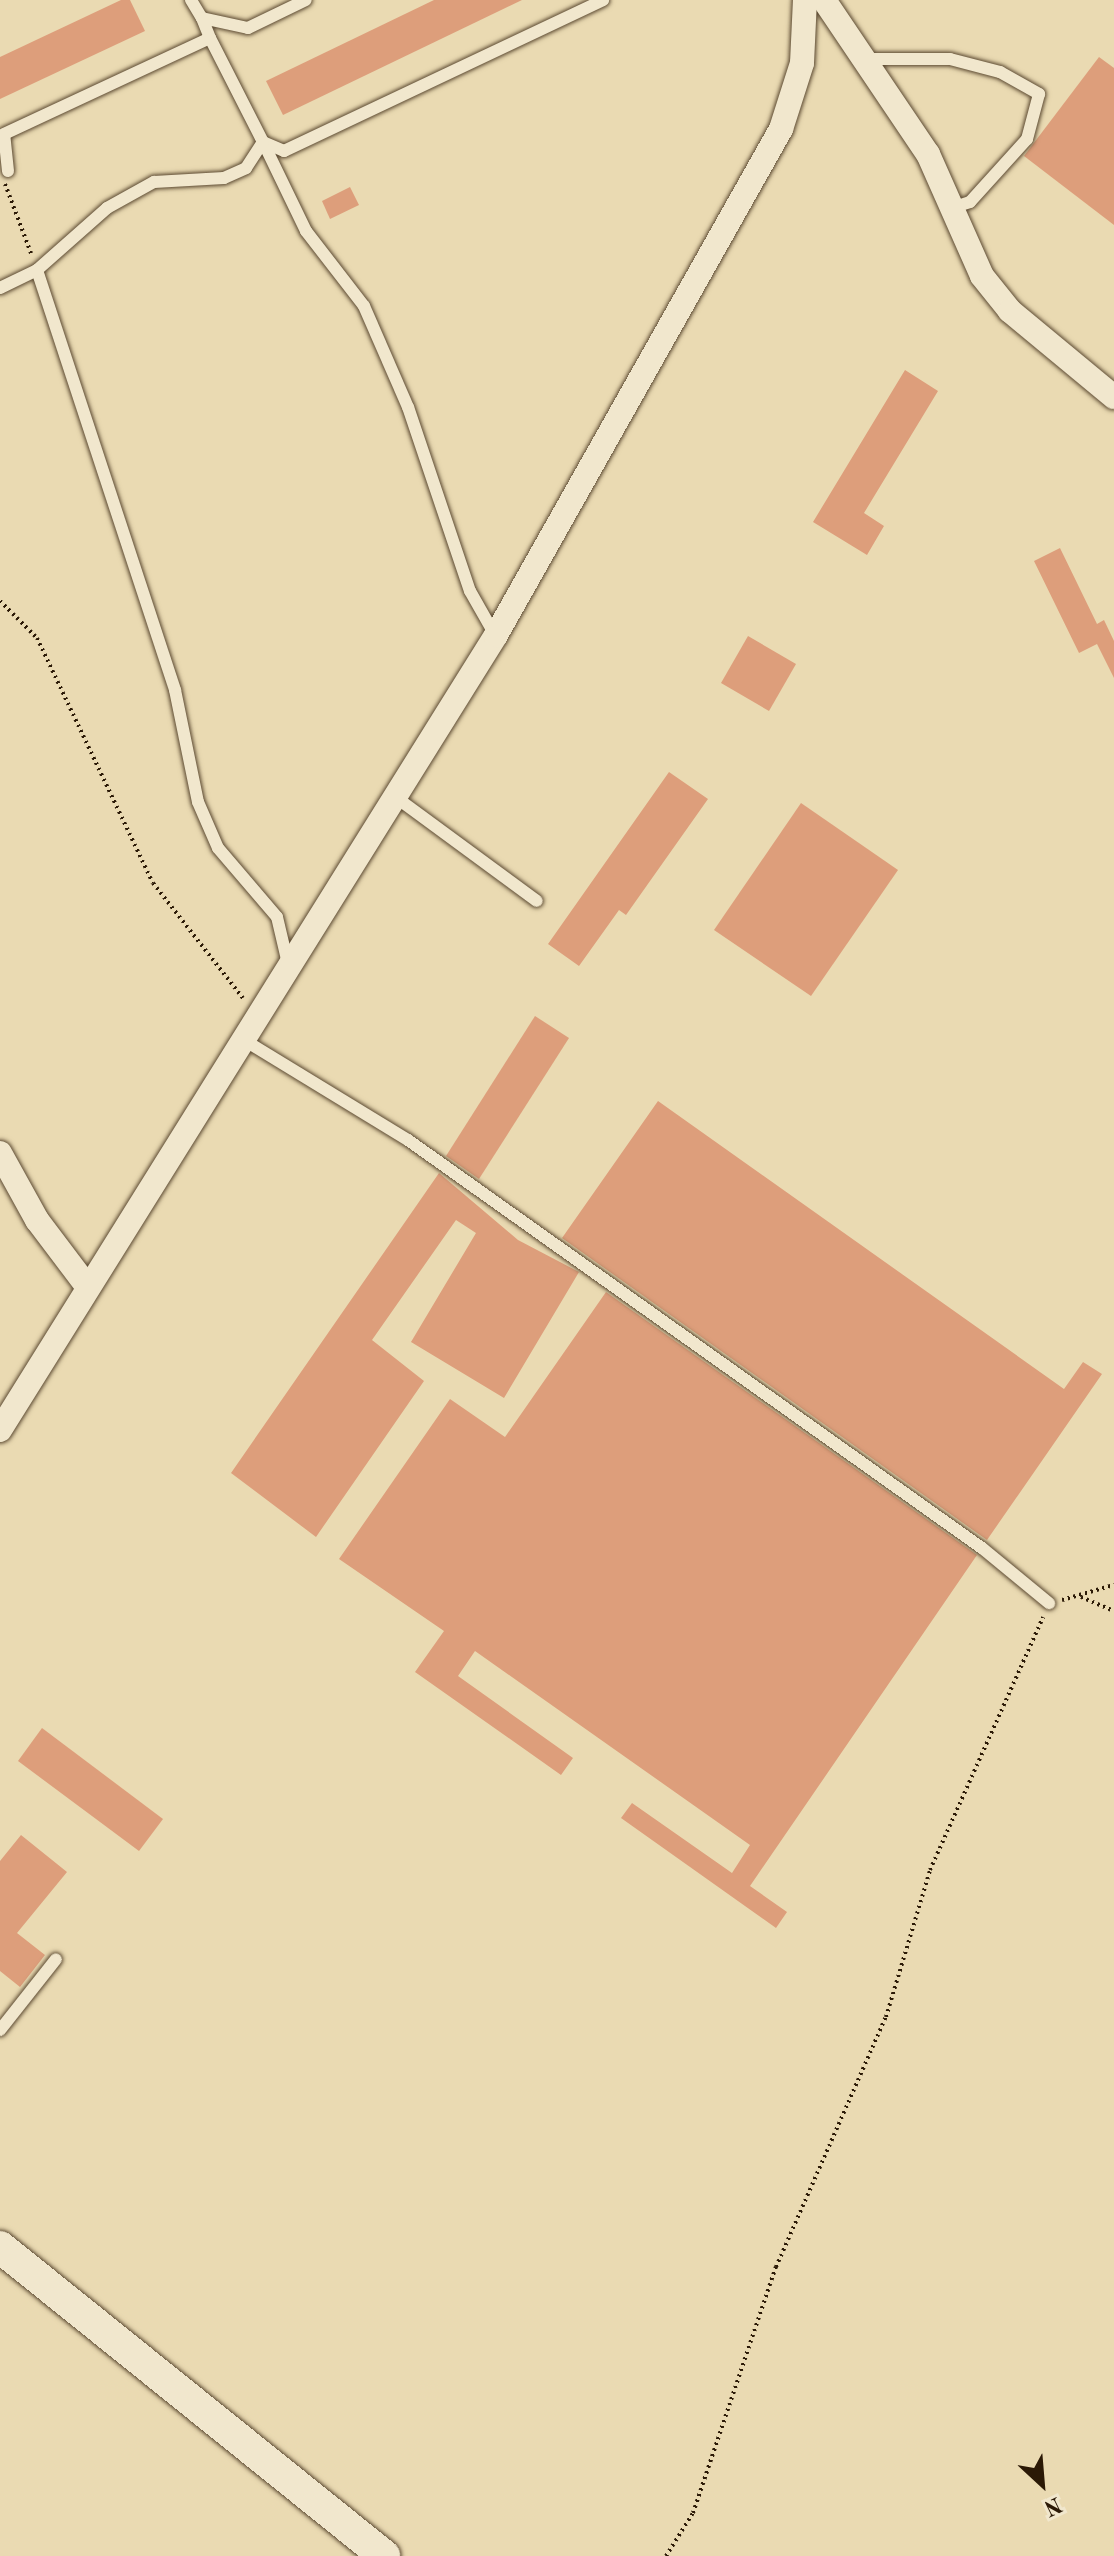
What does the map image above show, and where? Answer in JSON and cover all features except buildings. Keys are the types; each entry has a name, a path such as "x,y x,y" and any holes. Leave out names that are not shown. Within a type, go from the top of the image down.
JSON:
{"main road":[{"path":"0,2247 384,2556"}],"street":[{"path":"0,1430 87,1286 244,1040 392,794 496,635 781,129 802,63 805,0"},
{"path":"824,0 928,154 982,276 1010,311 1114,397"},
{"path":"0,1153 37,1220 87,1286"}],"lane":[{"path":"191,0 306,231 364,306 413,422 470,591 496,635"},
{"path":"202,18 248,28 306,0"},
{"path":"263,142 284,151 603,0"},
{"path":"8,171 4,134 210,38"},
{"path":"861,59 950,59 1000,72 1039,94 1027,139 970,202 952,208"},
{"path":"0,288 37,270 107,208 154,182 224,178 246,168 263,142"},
{"path":"37,270 175,690 198,802 218,848 277,917 288,964"},
{"path":"392,794 537,901"},
{"path":"244,1040 408,1140 982,1548 1049,1603"},
{"path":"0,2030 56,1959"}],"path":[{"path":"8,171 4,189 37,270"},
{"path":"0,601 37,638 161,895 260,1014"},
{"path":"666,2556 693,2513 776,2267 886,2017 930,1870 1049,1603 1114,1585"},
{"path":"1079,1596 1114,1611"}]}
